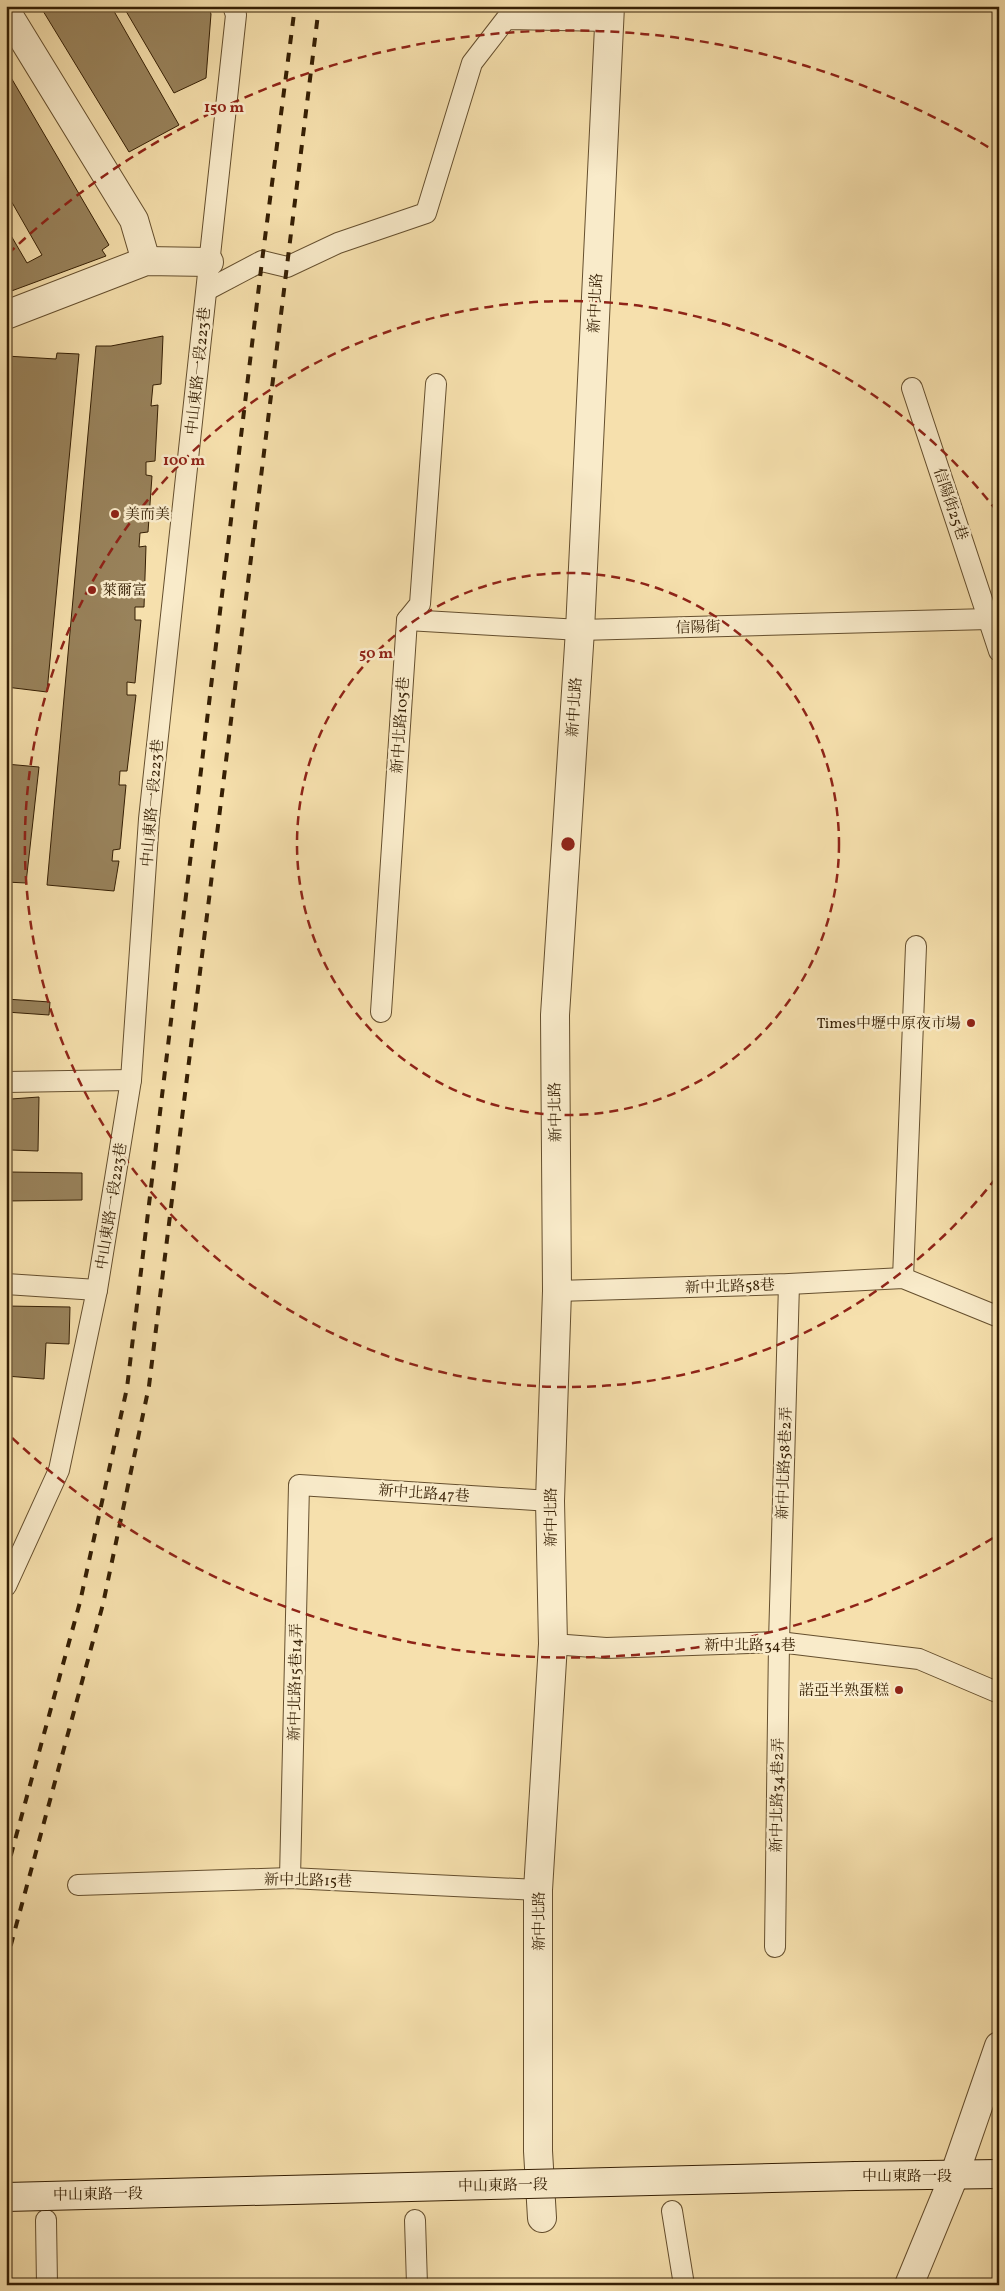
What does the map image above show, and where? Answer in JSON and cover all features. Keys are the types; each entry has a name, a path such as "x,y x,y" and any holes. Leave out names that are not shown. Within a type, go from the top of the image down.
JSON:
{"street":[{"path":"6,11 134,220 146,261"},
{"name":"新中北路","path":"542,2218 538,2151 538,1890 553,1644 550,1501 557,1291 554,1015 580,630 609,14"},
{"path":"6,315 146,261 210,262"},
{"path":"909,2285 954,2176 999,2046"},
{"name":"中山東路一段","path":"6,2197 999,2174"}],"lane":[{"name":"中山東路一段223巷","path":"6,1586 59,1470 97,1290 131,1080 149,819 236,15 233,6"},
{"path":"207,290 262,261 287,267 338,243 426,213 472,63 506,19 609,14"},
{"name":"新中北路105巷","path":"380,1012 407,620 420,604 436,384"},
{"name":"信陽街25巷","path":"912,388 990,619 999,651"},
{"name":"信陽街","path":"407,620 580,630 990,619"},
{"path":"903,1278 916,946"},
{"path":"6,1082 131,1080"},
{"name":"新中北路58巷","path":"557,1291 789,1284 903,1278 999,1317"},
{"path":"6,1284 97,1290"},
{"name":"新中北路58巷2弄","path":"779,1642 789,1284"},
{"name":"新中北路47巷","path":"299,1485 550,1501"},
{"name":"新中北路15巷14弄","path":"290,1878 299,1485"},
{"name":"新中北路34巷","path":"553,1644 606,1648 779,1642 919,1659 999,1693"},
{"name":"新中北路34巷2弄","path":"775,1947 779,1642"},
{"name":"新中北路15巷","path":"78,1885 290,1878 538,1890"},
{"path":"672,2212 684,2285"},
{"path":"46,2220 47,2285"},
{"path":"416,2220 417,2285"}],"building":[{"path":"40,6 111,6 179,125 129,152"},
{"path":"123,6 208,6 211,14 206,78 174,93"},
{"path":"6,69 109,245 102,250 106,256 6,293 6,227 27,263 42,255 6,192"},
{"path":"163,336 161,384 153,385 151,406 158,405 155,461 146,462 146,475 152,476 148,532 140,533 139,547 146,546 144,607 135,607 135,620 141,620 135,683 127,682 127,695 136,695 127,771 120,771 119,785 126,785 120,849 113,850 112,861 119,861 114,891 47,885 96,346 111,346"},
{"path":"57,353 79,354 47,692 6,687 6,356 56,359"},
{"path":"6,764 39,767 26,883 6,882"},
{"path":"6,999 50,1002 49,1015 6,1012"},
{"path":"39,1097 38,1151 11,1150 10,1172 82,1173 82,1200 6,1201 6,1109 11,1109 11,1099"},
{"path":"6,1306 70,1307 69,1344 46,1343 44,1379 6,1376"}],"railway":[{"path":"6,1873 80,1602 127,1388 262,261 295,6"},
{"path":"6,1963 103,1604 149,1386 319,6"}],"place":[{"name":"美而美","path":"115,514"},
{"name":"萊爾富","path":"92,590"},
{"name":"Times中壢中原夜市場","path":"971,1023"},
{"name":"諾亞半熟蛋糕","path":"899,1690"}]}
